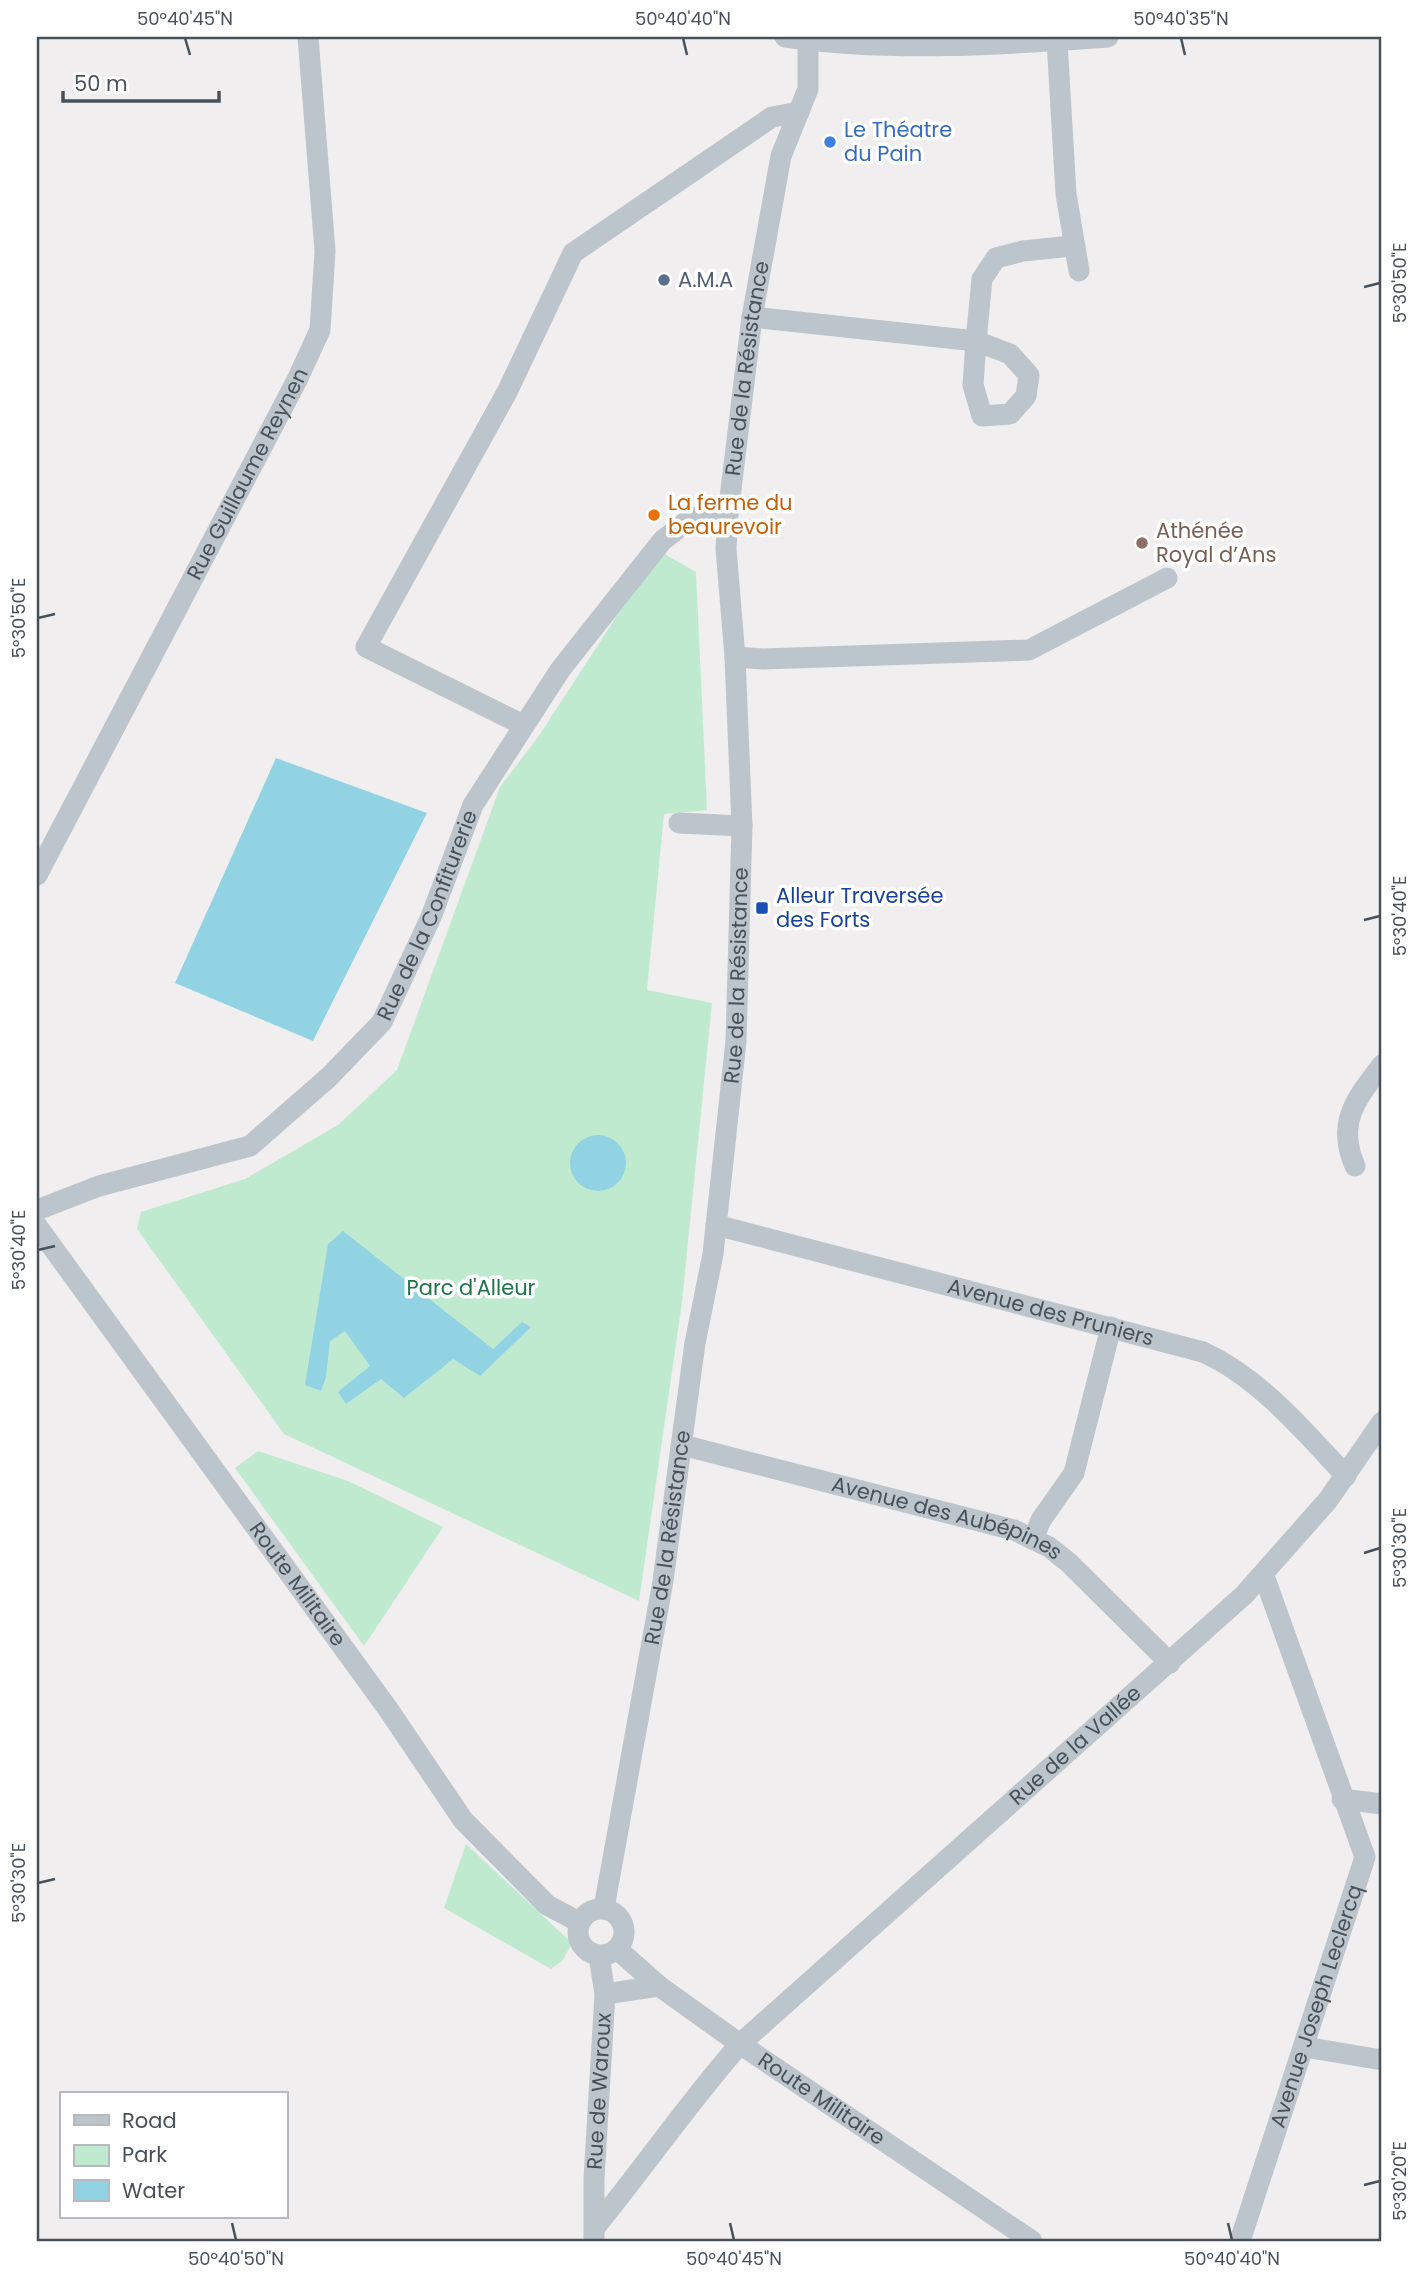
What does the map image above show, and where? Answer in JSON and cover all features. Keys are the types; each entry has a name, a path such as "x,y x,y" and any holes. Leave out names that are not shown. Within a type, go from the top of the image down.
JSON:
{"street":[{"name":"Rue Guillaume Reynen","path":"37,875 297,380 320,330 325,251 308,37"},
{"path":"785,37 909,46 1108,37"},
{"name":"Rue de la Résistance","path":"604,1909 663,1581 716,1225 736,1041 742,826 735,657 726,549 728,514 752,317 781,156 808,89 808,38"},
{"path":"1057,41 1066,194 1072,246 1079,271"},
{"path":"523,725 366,647 507,392 573,253 772,117 799,112"},
{"path":"752,317 976,341 982,279 996,258 1023,251 1072,246"},
{"name":"Rue de la Confiturerie","path":"37,1210 99,1186 250,1146 329,1077 382,1022 431,917 473,806 523,725 611,601 662,541 686,522 708,513 728,514"},
{"path":"735,657 763,659 1029,650 1167,578"},
{"path":"679,823 742,826"},
{"path":"1355,1166 1346,1147 1347,1126 1359,1094 1382,1065"},
{"name":"Avenue des Pruniers","path":"716,1225 1185,1346 1225,1363 1277,1406 1346,1476"},
{"name":"Route Militaire","path":"37,1226 388,1709 463,1820 547,1905 579,1922"},
{"path":"1033,1539 1046,1512 1074,1473 1111,1327"},
{"name":"Rue de la Vallée","path":"740,2044 1170,1663 1264,1576 1346,1476 1382,1422"},
{"name":"Avenue des Aubépines","path":"682,1445 1014,1530 1068,1562 1170,1663"},
{"name":"Avenue Joseph Leclercq","path":"1240,2241 1365,1857 1264,1576"},
{"path":"1342,1799 1382,1804"},
{"path":"604,1909 618,1915 625,1929 622,1944 608,1953 581,1944 579,1922 589,1911 604,1909"},
{"name":"Route Militaire","path":"608,1953 1032,2241"},
{"name":"Rue de Waroux","path":"595,2234 594,2179 608,1953"},
{"path":"606,1994 659,1986"},
{"name":"Rue de Waroux","path":"595,2234 709,2079 740,2044"},
{"path":"1305,2047 1382,2060"}],"green space":[{"name":"Parc d'Alleur","path":"659,551 696,572 707,810 664,814 647,990 712,1003 682,1302 639,1601 284,1434 137,1229 141,1212 245,1179 338,1125 397,1070 500,787 538,737"},
{"path":"258,1451 348,1481 443,1527 364,1646 235,1468"},
{"path":"466,1844 572,1943 563,1960 551,1969 444,1908"}],"water":[{"path":"276,758 427,813 313,1041 175,983"},
{"path":"592,1135 604,1135 614,1139 622,1147 626,1163 622,1179 614,1187 604,1191 592,1191 582,1187 574,1179 570,1169 570,1157 574,1147 582,1139"},
{"path":"343,1231 493,1349 522,1322 531,1327 480,1376 453,1359 404,1398 381,1379 346,1404 338,1392 370,1366 345,1331 330,1341 326,1377 321,1391 305,1385 328,1244"}],"place":[{"name":"Le Théatre du Pain","path":"830,142"},
{"name":"A.M.A","path":"664,280"},
{"name":"La ferme du beaurevoir","path":"654,515"},
{"name":"Athénée Royal d’Ans","path":"1142,543"},
{"name":"Alleur Traversée des Forts","path":"762,908"}]}
